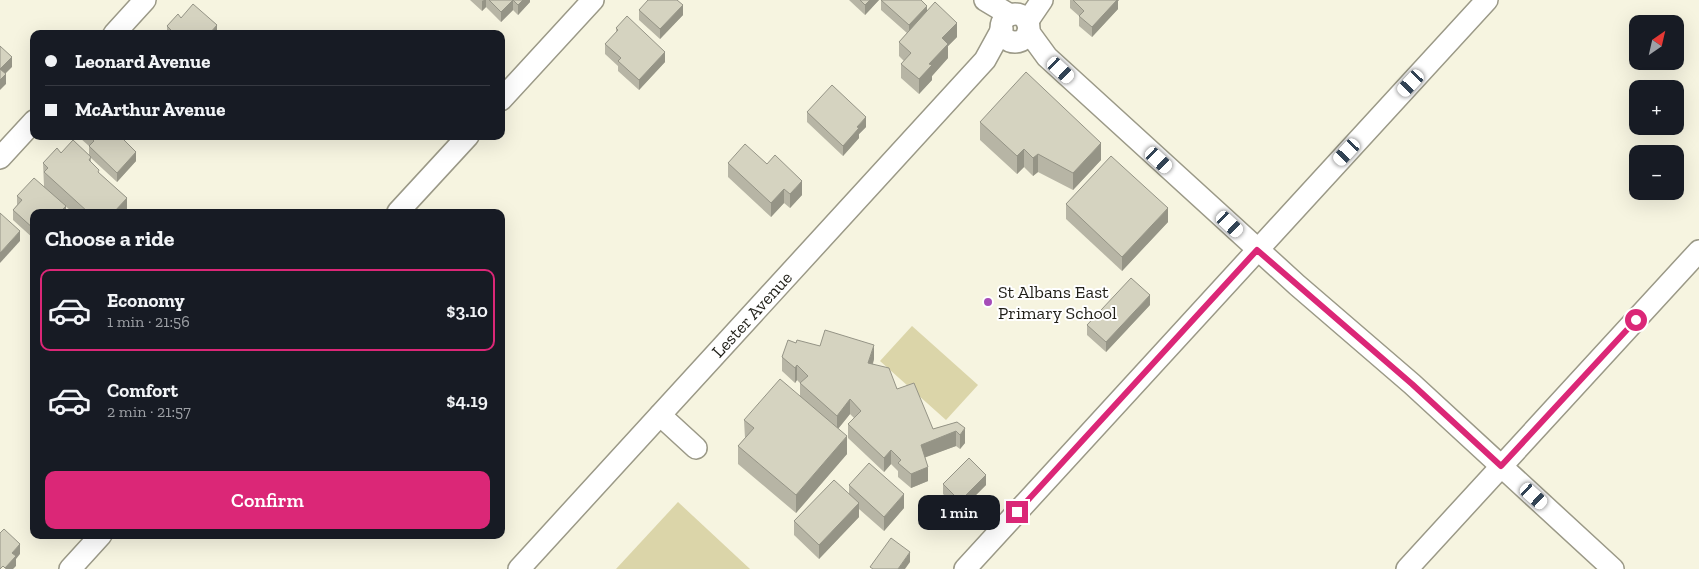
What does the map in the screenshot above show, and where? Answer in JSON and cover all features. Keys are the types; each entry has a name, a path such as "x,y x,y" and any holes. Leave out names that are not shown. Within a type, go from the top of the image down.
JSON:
{"street":[{"path":"118,30 145,0"},
{"path":"505,96 593,0"},
{"path":"985,0 1257,250 1412,384 1613,569"},
{"name":"Lester Avenue","path":"519,569 1041,0"},
{"path":"965,569 1488,0"},
{"path":"0,158 30,125"},
{"path":"401,209 464,140"},
{"path":"1407,569 1699,251"},
{"path":"660,415 696,448"},
{"path":"70,569 97,539"}],"shaded area":[{"path":"912,326 978,385 946,420 880,361"},
{"path":"678,502 750,569 616,569"}],"building":[{"path":"489,0 513,0 501,12"},
{"path":"513,0 523,0 518,5"},
{"path":"648,0 677,0 683,5 660,29 639,10"},
{"path":"860,0 870,0 865,5"},
{"path":"881,0 921,0 927,6 909,25"},
{"path":"1073,0 1117,0 1092,27 1079,16 1084,11"},
{"path":"935,2 957,23 942,38 948,44 929,64 932,65 919,79 901,64 911,53 899,42"},
{"path":"193,4 217,25 213,30 171,30 167,26 178,14 181,18"},
{"path":"627,16 665,52 639,80 618,61 621,58 605,44 618,30 616,28"},
{"path":"0,46 12,57 0,69"},
{"path":"0,69 6,74 0,80"},
{"path":"1026,72 1101,143 1073,173 1038,154 1033,158 1024,149 1017,156 980,122"},
{"path":"832,85 866,117 843,146 807,112"},
{"path":"73,140 91,157 89,160 99,170 98,172 127,198 117,209 85,209 44,172 48,168 43,163 57,148 61,153"},
{"path":"124,140 136,152 117,173 89,146 94,141"},
{"path":"745,144 767,164 775,155 802,181 790,194 784,189 771,203 728,163"},
{"path":"1111,156 1168,208 1122,257 1066,204"},
{"path":"34,178 66,206 63,209 30,209 30,225 13,210 22,200 17,196"},
{"path":"0,213 20,231 0,253"},
{"path":"1131,278 1150,295 1106,342 1087,325"},
{"path":"825,330 874,345 868,363 889,368 897,389 914,383 933,429 957,422 965,428 960,435 956,431 921,445 928,467 911,474 898,463 901,460 891,450 884,458 848,424 861,411 850,399 837,416 800,383 808,376 797,365 795,368 782,357 788,340 796,343 797,340 820,346"},
{"path":"780,379 847,436 796,495 738,446 754,428 744,420"},
{"path":"969,458 986,475 960,501 943,484"},
{"path":"869,463 904,494 884,517 849,485"},
{"path":"834,480 859,503 819,545 794,521"},
{"path":"4,529 20,544 12,553 16,556 5,568 3,566 0,569 0,533"},
{"path":"891,538 910,552 898,569 873,569 870,567"}],"place":[{"name":"St Albans East Primary School","path":"988,302"}],"route":[{"path":"1017,512 1257,250 1412,384 1501,466 1636,320"}]}
